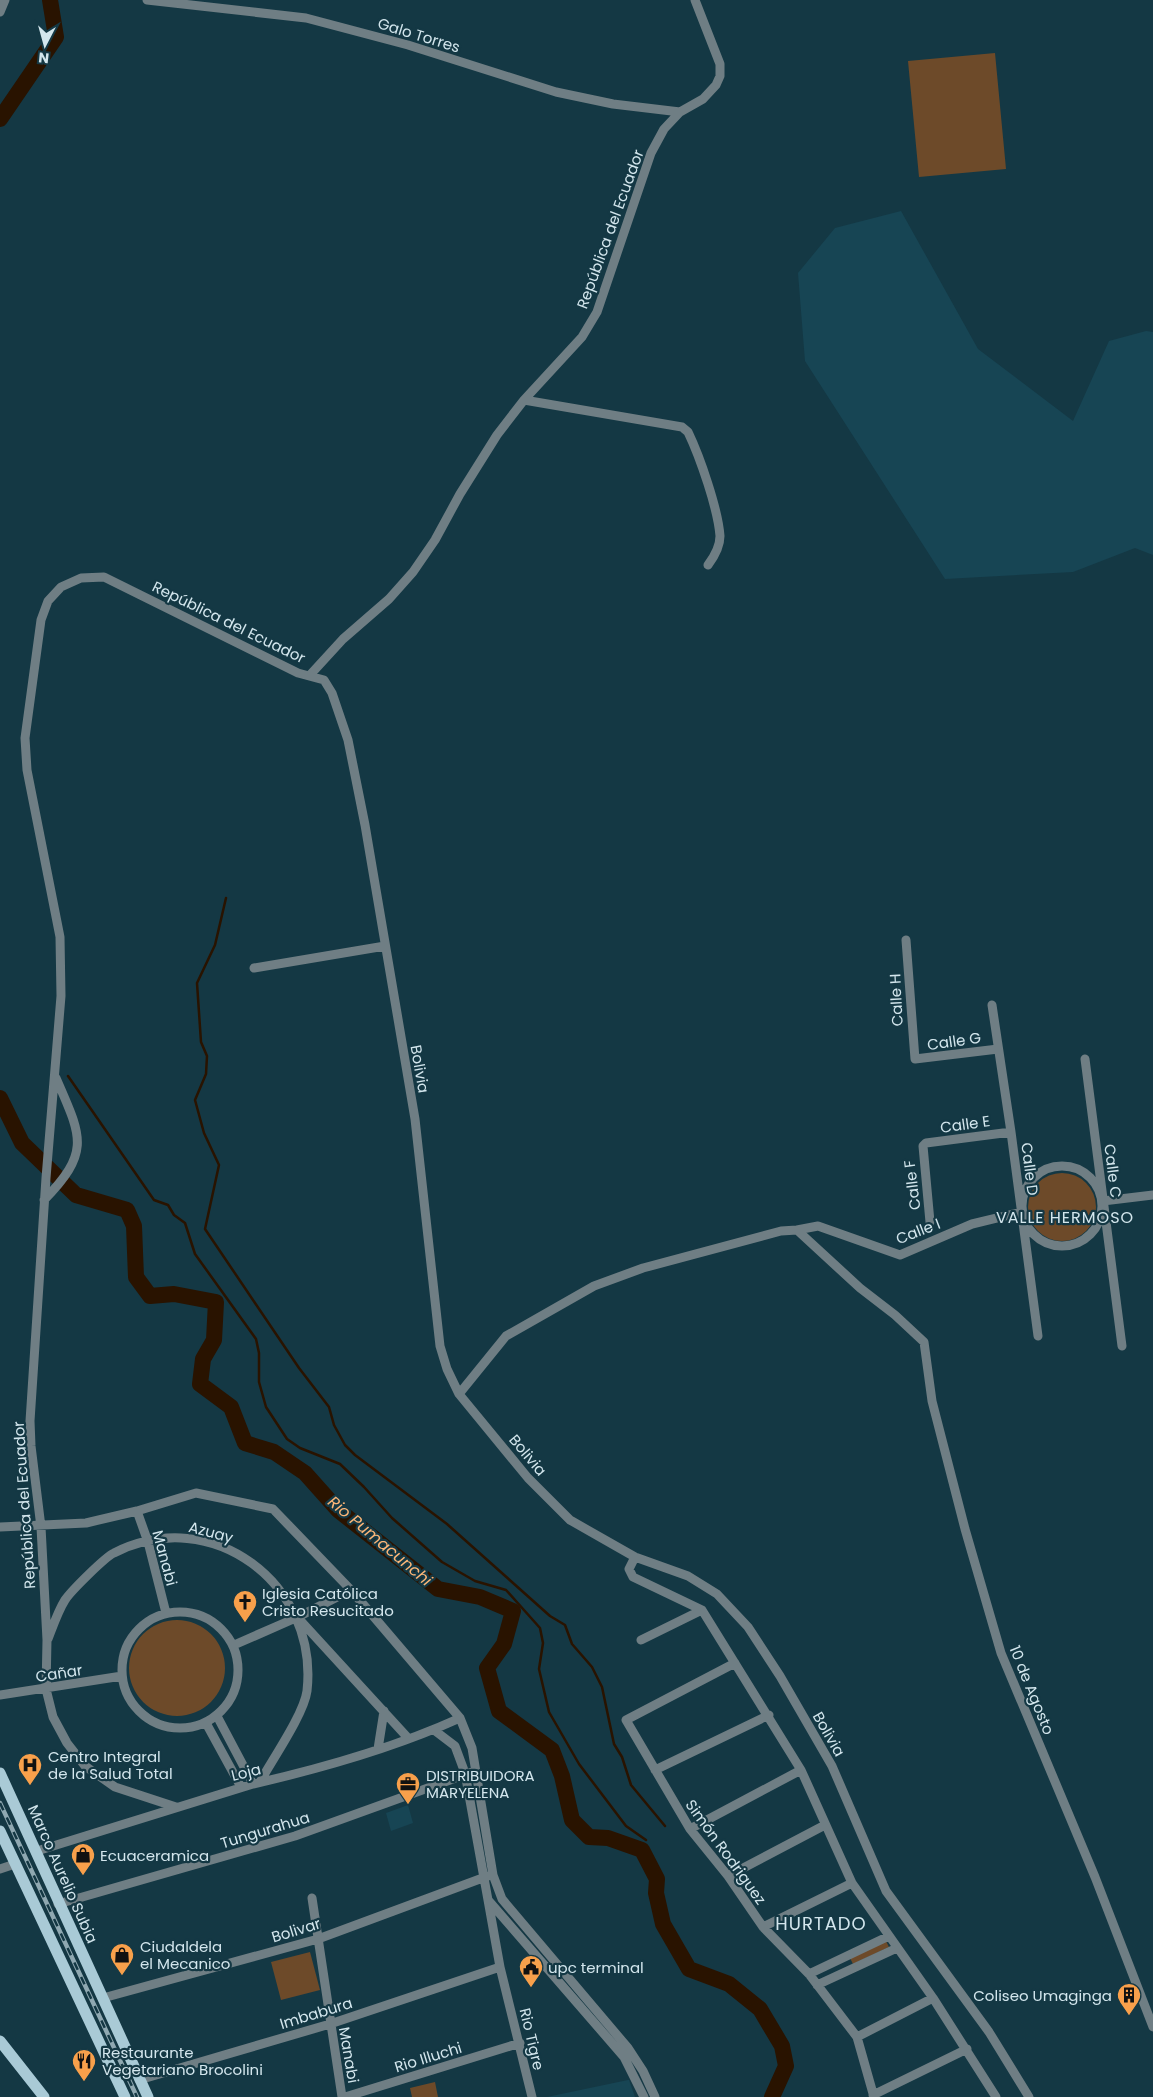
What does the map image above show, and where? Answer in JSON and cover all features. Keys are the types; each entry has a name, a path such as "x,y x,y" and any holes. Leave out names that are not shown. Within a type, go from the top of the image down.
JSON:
{"main road":[{"name":"Marco Aurelio Subia","path":"0,1773 37,1851 58,1904 104,1998 148,2097"},
{"path":"0,1831 125,2097"},
{"path":"0,2041 44,2097"}],"street":[{"path":"0,12 5,0"},
{"name":"Galo Torres","path":"147,0 306,18 408,45 556,92 613,104 680,112"},
{"name":"República del Ecuador","path":"46,1689 48,1640 41,1527 32,1455 30,1421 48,1142 61,996 60,936 27,770 25,738 41,620 48,601 61,587 81,578 104,577 298,673 310,675 343,639 389,599 413,572 435,540 460,494 497,435 524,400 582,337 597,312 651,153 664,129 680,112 703,99 716,85 720,76 720,64 695,0"},
{"path":"524,400 682,427 688,432 700,463 720,537 715,554 708,565"},
{"name":"Bolivia","path":"310,675 324,680 328,686 348,740 386,946 414,1119 440,1346 447,1369 459,1394 528,1478 570,1520 635,1557 688,1576 717,1594 748,1627 780,1676 832,1766 886,1891 989,2032 1029,2097"},
{"name":"Calle H","path":"906,940 915,1059"},
{"path":"254,968 386,946"},
{"name":"Calle D","path":"992,1005 1038,1336"},
{"name":"Calle G","path":"915,1059 998,1049"},
{"name":"Calle C","path":"1085,1059 1122,1346"},
{"name":"República del Ecuador","path":"44,1200 62,1183 74,1164 78,1150 77,1137 71,1115 55,1076"},
{"name":"Calle E","path":"923,1146 926,1143 1011,1132"},
{"name":"Calle F","path":"923,1146 930,1222"},
{"path":"1062,1166 1084,1172 1094,1182 1103,1201 1099,1223 1092,1233 1073,1245 1056,1245 1040,1240 1032,1232 1022,1212 1025,1190 1032,1180 1051,1168 1062,1166"},
{"path":"1103,1201 1153,1195"},
{"name":"Calle I","path":"459,1394 506,1336 594,1286 643,1268 781,1231 818,1226 900,1255 972,1224 1022,1212"},
{"name":"10 de Agosto","path":"797,1230 860,1288 920,1336 927,1350 932,1402 965,1529 1001,1653 1095,1877 1153,2027"},
{"path":"0,1527 41,1527 86,1523 137,1511 196,1493 270,1507 351,1590 460,1718 472,1748 493,1875 502,1899 628,2048 643,2071 655,2097"},
{"name":"Manabi","path":"137,1511 148,1542 166,1613"},
{"name":"Azuay","path":"48,1640 65,1600 113,1553 148,1542 182,1537 219,1545 246,1558 272,1580 298,1617 307,1657 307,1693 296,1719 257,1783"},
{"path":"635,1557 629,1569 633,1577 702,1610 769,1715 801,1770 852,1884 933,1998 996,2097"},
{"path":"234,1645 298,1617 351,1590"},
{"path":"641,1640 702,1610"},
{"path":"186,1612 205,1617 222,1628 234,1645 239,1666 236,1687 226,1706 217,1716 206,1723 179,1728 152,1721 131,1702 122,1676 123,1655 132,1636 147,1622 166,1613 186,1612"},
{"path":"298,1617 408,1738"},
{"name":"Simón Rodriguez","path":"735,1663 626,1720 690,1829 728,1876 763,1928 809,1974 857,2036 874,2096"},
{"name":"Cañar","path":"0,1696 122,1676"},
{"path":"46,1689 53,1717 66,1743 85,1766 116,1787 176,1807"},
{"path":"378,1749 384,1711"},
{"path":"655,1770 769,1715"},
{"path":"217,1716 257,1783"},
{"name":"Loja","path":"37,1851 241,1787 281,1779 378,1749 434,1730 460,1718"},
{"path":"206,1723 241,1787"},
{"name":"Rio Tigre","path":"434,1730 455,1746 465,1773 500,1967 532,2097"},
{"path":"690,1829 801,1770"},
{"name":"Tungurahua","path":"58,1904 295,1836 465,1773 475,1771"},
{"path":"728,1876 825,1825"},
{"path":"0,1869 16,1864"},
{"name":"Bolivar","path":"104,1998 318,1939 493,1875"},
{"path":"763,1928 852,1884"},
{"name":"Manabi","path":"312,1898 330,2024 344,2097"},
{"path":"488,1900 624,2057 644,2097"},
{"path":"809,1974 889,1936"},
{"path":"817,1985 897,1948"},
{"path":"846,1957 852,1969"},
{"name":"Imbabura","path":"139,2080 330,2024 500,1967"},
{"path":"857,2036 933,1998"},
{"name":"Rio Illuchi","path":"344,2097 520,2043"},
{"path":"874,2096 967,2049"}],"shaded area":[{"path":"995,53 1006,169 919,177 908,61"},
{"path":"901,211 978,349 1073,421 1109,341 1146,331 1153,332 1153,555 1135,548 1073,572 945,579 805,361 798,273 835,228"},
{"path":"1062,1173 1075,1176 1086,1183 1093,1194 1096,1207 1093,1220 1086,1231 1075,1238 1062,1241 1049,1238 1038,1231 1031,1220 1028,1207 1031,1194 1038,1183 1049,1176"},
{"path":"177,1620 195,1624 211,1634 221,1650 225,1668 221,1686 211,1702 195,1712 177,1716 159,1712 143,1702 133,1686 129,1668 133,1650 143,1634 159,1624"},
{"name":"DISTRIBUIDORA MARYELENA","path":"408,1805 413,1823 391,1831 386,1813"},
{"path":"886,1941 889,1947 853,1964 850,1958"},
{"path":"310,1952 320,1990 281,2000 271,1962"},
{"path":"628,2080 635,2097 547,2097"},
{"path":"435,2082 438,2097 412,2097 410,2088"}],"waterway":[{"name":"Rio Pumacunchi","path":"0,119 56,37 50,0"},
{"path":"226,898 215,945 197,983 201,1042 207,1056 206,1074 195,1100 204,1133 219,1165 205,1229 299,1368 329,1407 334,1425 345,1445 355,1455 447,1524 550,1616 565,1625 572,1644 592,1667 602,1687 614,1744 622,1757 631,1785 665,1826"},
{"path":"68,1076 154,1200 168,1205 174,1215 185,1223 195,1254 256,1339 259,1353 259,1382 266,1407 287,1439 300,1448 340,1464 392,1518 442,1562 475,1581 506,1590 540,1628 543,1643 539,1669 549,1712 579,1764 626,1826 646,1840"},
{"name":"Rio Pumacunchi","path":"0,1098 22,1143 76,1195 127,1210 134,1226 136,1277 150,1296 174,1294 216,1302 214,1340 203,1359 200,1384 231,1407 245,1443 274,1452 305,1473 338,1510 438,1589 480,1597 513,1611 504,1644 487,1668 499,1711 552,1750 562,1776 572,1820 589,1837 608,1838 642,1850 657,1879 656,1893 663,1924 689,1969 729,1984 760,2009 782,2046 786,2066 772,2097"}],"railway":[{"path":"0,1803 137,2097"}],"place":[{"name":"Iglesia Católica Cristo Resucitado","path":"245,1623"},
{"name":"Centro Integral de la Salud Total","path":"30,1786"},
{"name":"DISTRIBUIDORA MARYELENA","path":"408,1805"},
{"name":"Ecuaceramica","path":"83,1876"},
{"name":"Ciudaldela el Mecanico","path":"122,1976"},
{"name":"upc terminal","path":"531,1988"},
{"name":"Coliseo Umaginga","path":"1129,2016"},
{"name":"Restaurante Vegetariano Brocolini","path":"84,2082"}],"district":[{"name":"VALLE HERMOSO","path":"1065,1217"},
{"name":"HURTADO","path":"821,1923"}]}
